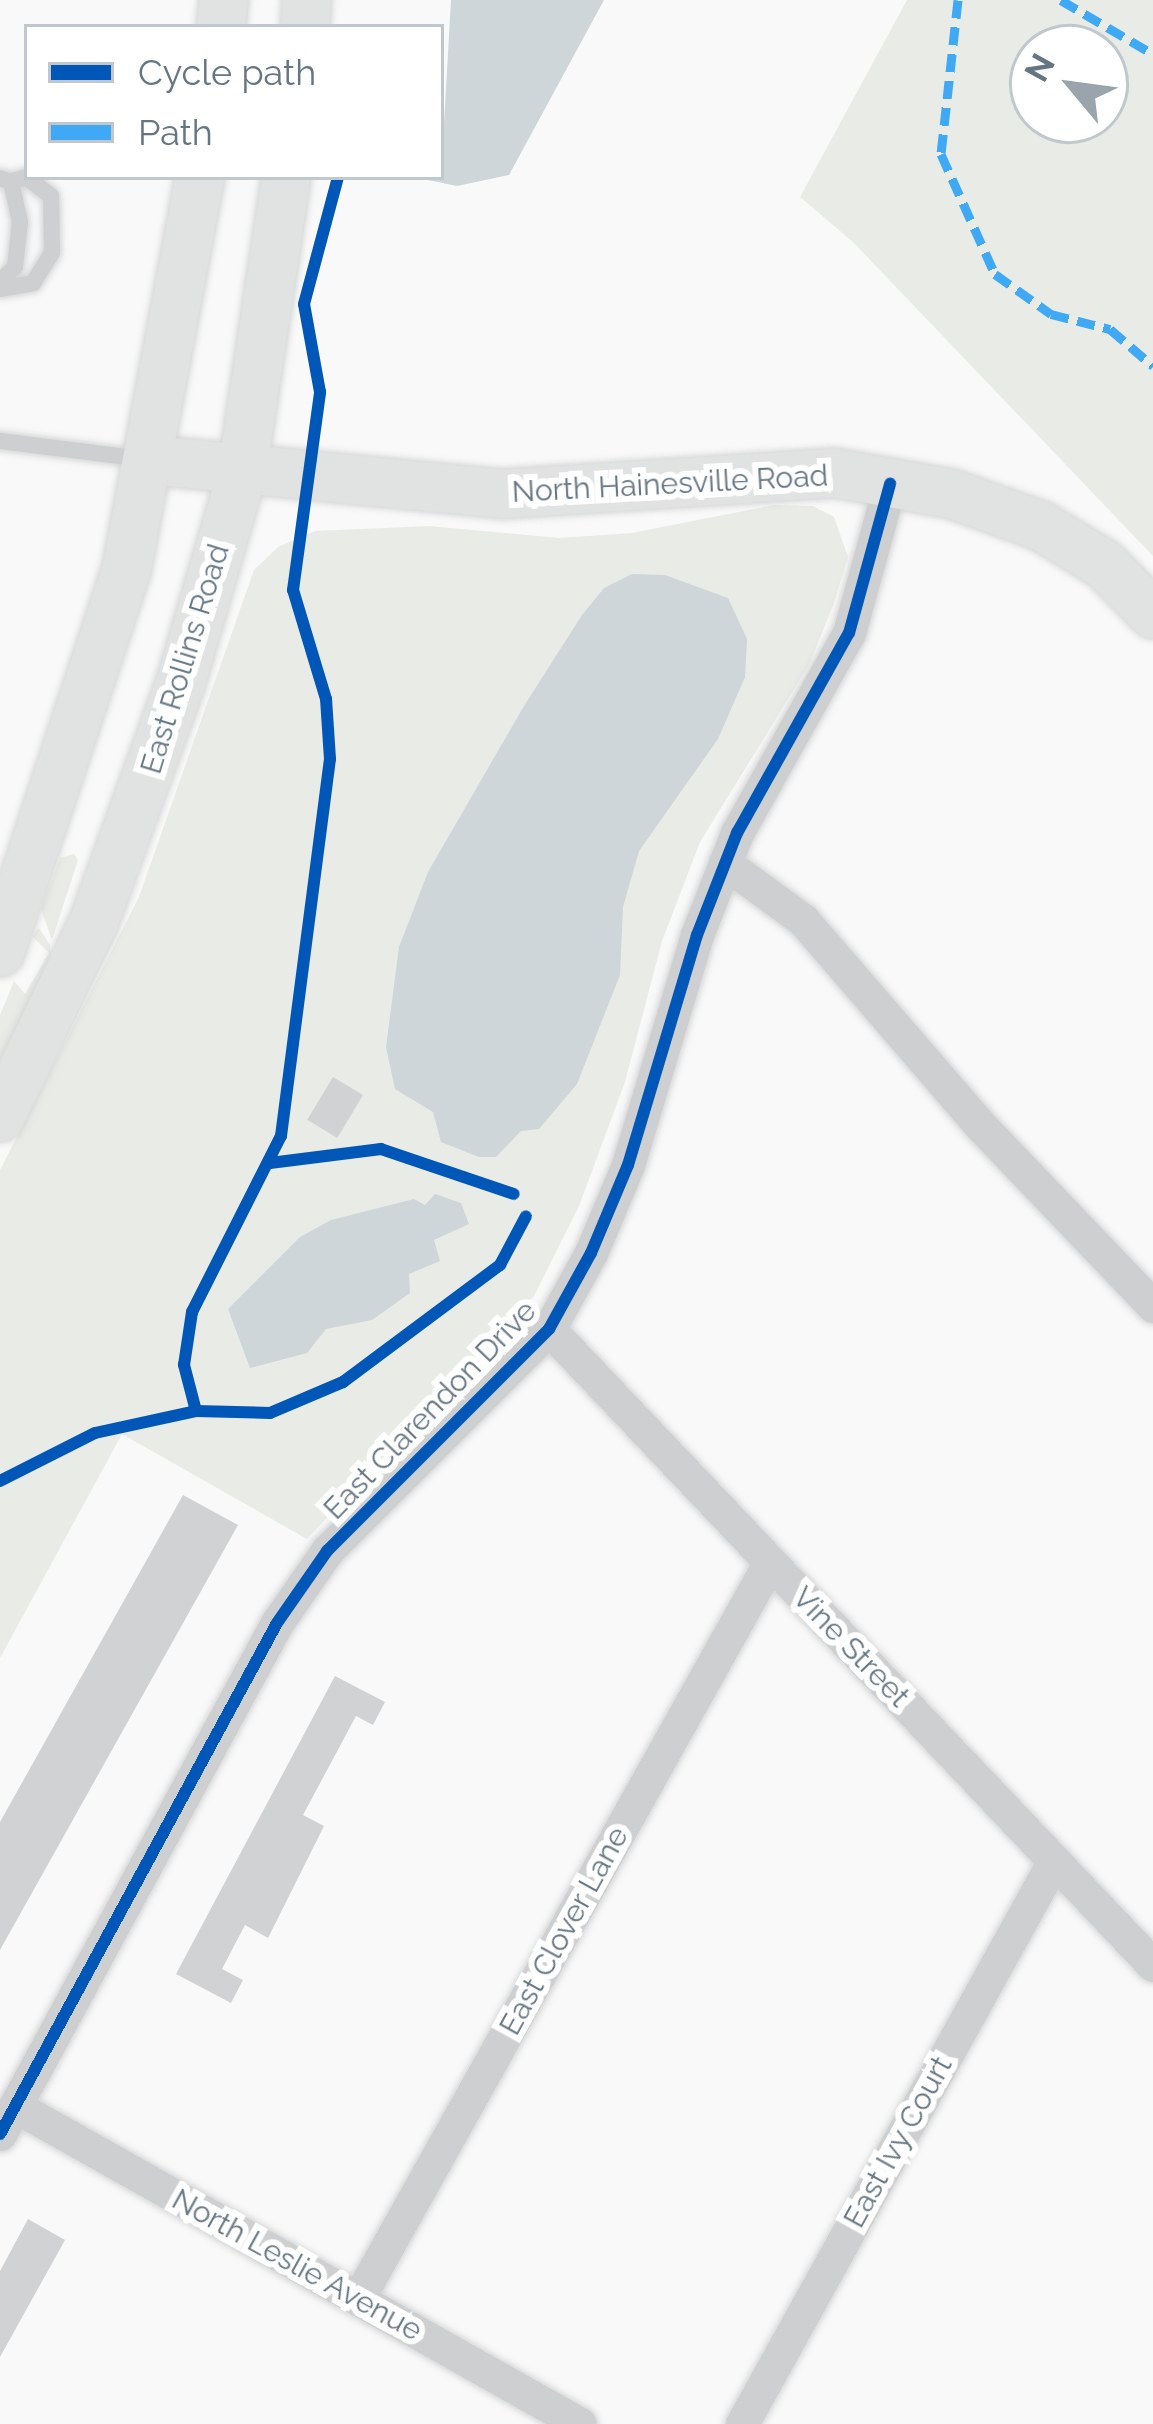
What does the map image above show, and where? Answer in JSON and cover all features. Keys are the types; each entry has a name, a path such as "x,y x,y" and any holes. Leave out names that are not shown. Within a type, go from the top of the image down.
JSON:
{"main road":[{"path":"0,952 127,567 199,180"},
{"name":"East Rollins Road","path":"0,1117 125,845 242,473 286,180"},
{"name":"North Hainesville Road","path":"150,460 242,473 333,473 502,494 835,473 952,494 1041,526 1105,565 1153,614"}],"street":[{"name":"East Clarendon Drive","path":"8,2120 290,1605 327,1551 548,1329 628,1165 725,863 849,633 890,484"},
{"path":"725,863 803,920 981,1126 1153,1306"},
{"name":"Vine Street","path":"548,1329 1153,1965"},
{"name":"East Clover Lane","path":"358,2299 770,1562"},
{"name":"East Ivy Court","path":"742,2424 1054,1861"},
{"name":"North Leslie Avenue","path":"8,2120 358,2299 580,2424"}],"lane":[{"path":"0,285 19,253 6,180"},
{"path":"0,285 33,283 52,252 51,196 30,180"},
{"path":"0,440 150,460"}],"shaded area":[{"path":"451,0 604,0 509,175 457,186 428,180 444,180"},
{"path":"907,0 1153,0 1153,556 853,242 800,197"},
{"path":"774,505 813,506 834,517 848,557 809,665 700,842 662,941 625,1082 579,1206 534,1296 307,1539 122,1434 0,1658 0,1170 139,897 254,570 278,547 315,531 429,526 559,538 632,533"},
{"path":"632,574 665,575 728,598 747,639 745,677 718,739 639,851 623,907 620,975 577,1084 539,1129 521,1131 496,1157 479,1157 441,1142 433,1112 395,1089 386,1047 399,947 428,872 524,706 604,588"},
{"path":"74,854 78,860 52,940 41,909 60,858"},
{"path":"39,928 50,945 51,957 0,1074 0,1015 14,981 25,994 49,953 32,936"},
{"path":"435,1194 461,1203 469,1224 434,1240 440,1261 409,1274 410,1293 372,1320 326,1329 307,1353 250,1368 228,1309 300,1237 331,1220 414,1199 425,1205"}],"building":[{"path":"333,1077 363,1095 337,1138 307,1120"},
{"path":"183,1495 238,1525 0,1950 0,1822"},
{"path":"335,1676 385,1702 373,1725 356,1716 303,1815 324,1826 268,1938 245,1925 222,1969 243,1980 231,2003 176,1974"},
{"path":"28,2219 65,2240 0,2357 0,2271"}],"marked path":[{"path":"958,0 941,154 995,274 1051,314 1110,329 1153,366"},
{"path":"1061,0 1153,54"}],"cycle path":[{"path":"0,1481 95,1433 196,1411 184,1365 192,1312 281,1136 330,759 326,699 293,590 320,392 304,304 337,180"},
{"path":"0,2134 277,1623 327,1551 549,1329 591,1253 628,1165 697,935 737,833 849,633 890,484"},
{"path":"270,1163 381,1149 514,1194"},
{"path":"196,1411 270,1413 343,1382 500,1265 526,1216"}]}
